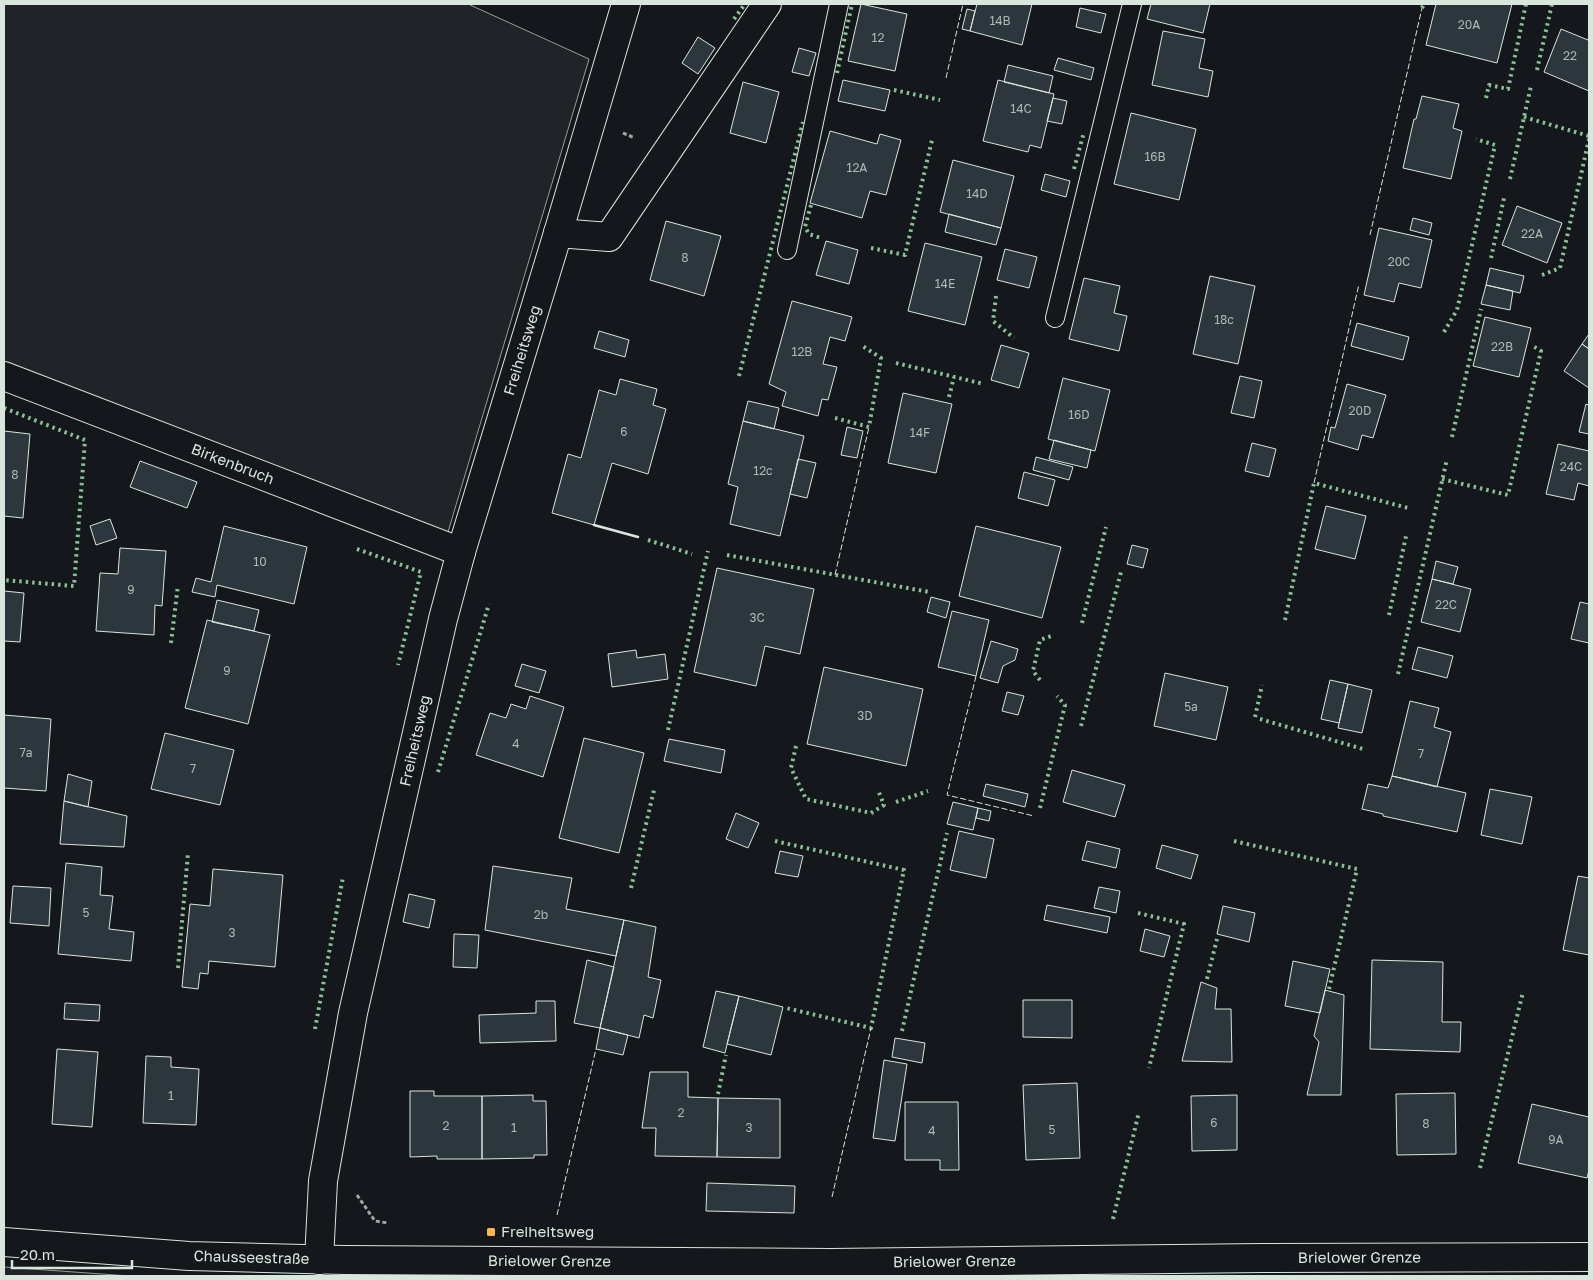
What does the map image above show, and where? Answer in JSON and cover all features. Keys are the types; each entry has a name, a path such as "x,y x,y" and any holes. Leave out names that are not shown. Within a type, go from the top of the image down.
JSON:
{"street":[{"name":"Freiheitsweg","path":"318,1268 323,1181 355,1004 440,629 461,552 626,4"},
{"path":"558,233 609,237 767,4"},
{"name":"Birkenbruch","path":"4,376 461,552"},
{"name":"Chausseestraße","path":"4,1242 318,1268"},
{"name":"Brielower Grenze","path":"318,1268 1254,1258 1589,1257"}],"lane":[{"path":"787,250 839,4"},
{"path":"1055,318 1132,4"}],"path":[{"path":"591,122 669,150"},
{"path":"323,1181 354,1190 375,1221 394,1224"}],"shaded area":[{"path":"4,4 468,4 589,59 448,532 4,364"},
{"path":"4,1267 130,1276 4,1276"}],"building":[{"path":"861,4 907,14 895,71 848,61"},
{"path":"977,4 1032,4 1022,45 970,31"},
{"path":"1151,4 1210,4 1203,33 1147,19"},
{"path":"1436,4 1512,4 1497,63 1426,45"},
{"path":"1080,8 1106,14 1101,33 1076,27"},
{"path":"967,9 975,11 970,31 962,29"},
{"path":"1561,29 1588,40 1589,36 1589,91 1544,72"},
{"path":"1163,31 1205,39 1199,68 1213,71 1208,97 1152,85"},
{"path":"698,37 715,48 698,74 682,63"},
{"path":"799,48 816,53 809,76 792,72"},
{"path":"1058,58 1094,68 1091,80 1054,70"},
{"path":"1008,65 1053,76 1049,93 1004,82"},
{"path":"843,80 890,90 885,111 838,101"},
{"path":"998,80 1054,94 1041,148 1030,145 1028,152 983,141"},
{"path":"743,82 779,92 766,143 730,133"},
{"path":"1422,96 1459,104 1453,128 1462,131 1451,179 1403,168 1414,119 1416,119"},
{"path":"1053,98 1067,101 1062,124 1047,121"},
{"path":"1131,113 1196,129 1179,200 1114,184"},
{"path":"830,131 877,144 880,134 901,140 886,195 870,191 862,218 810,203"},
{"path":"953,160 1014,176 1001,228 940,212"},
{"path":"1045,174 1070,181 1066,197 1041,190"},
{"path":"1517,206 1562,223 1547,263 1502,245"},
{"path":"949,214 1001,228 996,245 945,232"},
{"path":"1413,218 1432,223 1429,235 1410,230"},
{"path":"666,221 721,236 704,296 650,280"},
{"path":"1379,228 1432,240 1421,288 1399,283 1394,302 1364,295"},
{"path":"826,241 858,250 849,284 816,275"},
{"path":"925,243 982,257 965,325 908,311"},
{"path":"1005,249 1037,257 1029,288 997,280"},
{"path":"1490,268 1524,276 1520,293 1486,285"},
{"path":"1210,276 1255,286 1238,364 1193,354"},
{"path":"1084,278 1120,286 1114,313 1127,316 1119,351 1069,339"},
{"path":"1486,285 1513,291 1510,310 1481,304"},
{"path":"792,301 852,317 845,341 830,337 823,364 837,367 828,400 822,399 818,416 782,406 786,392 769,384"},
{"path":"1485,317 1531,328 1519,377 1473,366"},
{"path":"1357,323 1409,337 1403,360 1351,346"},
{"path":"599,331 629,340 625,357 594,348"},
{"path":"1589,334 1589,349 1582,344"},
{"path":"1582,344 1589,349 1589,388 1564,371"},
{"path":"1001,345 1029,353 1019,388 991,380"},
{"path":"1240,376 1262,381 1254,418 1231,413"},
{"path":"1063,378 1110,390 1095,451 1048,439"},
{"path":"620,379 657,389 653,405 666,409 648,474 612,463 594,525 552,513 568,454 581,458 599,390 616,395"},
{"path":"1347,384 1386,395 1373,438 1362,435 1358,450 1328,441 1331,427 1335,428"},
{"path":"903,393 952,404 936,473 888,463"},
{"path":"748,401 779,408 774,429 743,421"},
{"path":"1586,404 1589,405 1589,434 1579,432"},
{"path":"743,421 804,436 780,536 730,524 738,487 728,484"},
{"path":"847,427 863,431 857,458 841,455"},
{"path":"4,431 30,434 23,518 4,516"},
{"path":"1054,440 1091,450 1087,468 1049,459"},
{"path":"1252,443 1276,449 1269,477 1245,471"},
{"path":"1558,444 1589,451 1589,486 1578,483 1574,500 1546,494"},
{"path":"1036,457 1073,467 1069,480 1033,470"},
{"path":"798,459 816,463 807,498 790,494"},
{"path":"140,461 197,482 187,508 130,487"},
{"path":"1024,472 1055,480 1048,506 1018,498"},
{"path":"1326,506 1366,516 1355,559 1315,549"},
{"path":"110,519 117,538 96,545 90,526"},
{"path":"224,526 307,547 294,604 217,585 215,597 192,592 196,578 211,582"},
{"path":"976,526 1061,547 1042,618 959,596"},
{"path":"1132,545 1148,549 1143,568 1127,564"},
{"path":"120,548 166,551 162,606 155,605 154,635 96,631 100,573 118,574"},
{"path":"1436,561 1458,567 1453,584 1432,579"},
{"path":"717,568 814,589 800,654 765,646 756,686 694,672"},
{"path":"1432,579 1471,589 1460,632 1421,622"},
{"path":"4,591 24,593 20,642 4,641"},
{"path":"931,597 950,602 946,618 927,612"},
{"path":"217,600 259,610 254,631 212,622"},
{"path":"1580,602 1589,604 1589,643 1571,639"},
{"path":"952,611 989,620 976,676 938,667"},
{"path":"207,620 270,635 248,724 185,708"},
{"path":"991,641 1018,649 1015,660 1003,666 998,683 980,678"},
{"path":"1418,647 1453,656 1447,678 1412,669"},
{"path":"636,650 637,658 665,654 668,679 612,687 608,654"},
{"path":"522,664 546,671 539,693 515,686"},
{"path":"824,667 923,689 906,766 807,744"},
{"path":"1165,673 1228,687 1216,740 1154,726"},
{"path":"1330,680 1348,684 1339,723 1321,719"},
{"path":"1348,684 1372,690 1362,733 1338,728"},
{"path":"1007,692 1024,696 1018,715 1002,711"},
{"path":"530,696 564,707 543,777 476,755 490,713 506,718 511,704 526,709"},
{"path":"1410,701 1439,708 1434,727 1451,732 1437,787 1392,776"},
{"path":"4,715 51,719 46,791 4,788"},
{"path":"165,733 234,750 220,805 151,789"},
{"path":"584,738 644,753 619,853 559,838"},
{"path":"669,739 725,750 721,773 664,761"},
{"path":"1072,770 1125,785 1115,817 1063,802"},
{"path":"68,774 92,781 88,807 64,801"},
{"path":"1392,776 1466,793 1457,832 1383,816 1383,814 1362,809 1368,784 1388,788"},
{"path":"986,784 1028,794 1025,807 983,796"},
{"path":"1490,789 1532,797 1522,844 1481,835"},
{"path":"64,801 127,816 124,847 60,844"},
{"path":"953,802 978,808 973,830 947,824"},
{"path":"978,808 991,811 989,821 976,818"},
{"path":"736,813 759,823 748,848 726,839"},
{"path":"959,831 994,839 986,878 950,870"},
{"path":"1087,841 1120,849 1116,868 1082,860"},
{"path":"1162,845 1198,855 1191,879 1156,868"},
{"path":"780,851 803,856 798,877 775,873"},
{"path":"66,863 102,867 100,895 113,896 109,929 134,932 131,961 58,954"},
{"path":"493,866 572,878 566,909 624,920 616,956 485,930"},
{"path":"213,869 283,875 275,967 209,961 208,974 200,973 198,989 182,987 190,904 210,906"},
{"path":"1578,876 1589,878 1589,955 1563,950"},
{"path":"13,886 51,888 49,926 10,923"},
{"path":"1099,887 1120,891 1116,913 1094,908"},
{"path":"409,894 435,900 429,928 403,922"},
{"path":"1047,905 1110,917 1107,933 1044,920"},
{"path":"1223,906 1255,913 1249,942 1217,934"},
{"path":"624,920 656,927 648,977 661,980 653,1018 644,1015 639,1038 600,1028"},
{"path":"1145,929 1170,936 1164,957 1140,951"},
{"path":"454,934 479,935 477,968 453,967"},
{"path":"587,960 614,967 600,1028 574,1023"},
{"path":"1372,960 1443,962 1442,1022 1461,1022 1460,1052 1370,1049"},
{"path":"1293,961 1330,969 1320,1013 1285,1006"},
{"path":"1201,982 1217,988 1215,1009 1231,1009 1232,1062 1182,1061"},
{"path":"1325,990 1344,995 1341,1095 1307,1095 1319,1042 1314,1036"},
{"path":"716,991 739,996 725,1053 703,1047"},
{"path":"739,996 783,1007 771,1055 727,1044"},
{"path":"1023,1000 1072,1000 1072,1038 1023,1037"},
{"path":"536,1001 555,1001 556,1041 480,1043 479,1015 536,1013"},
{"path":"65,1003 100,1005 99,1021 64,1019"},
{"path":"600,1028 628,1035 623,1055 596,1049"},
{"path":"895,1038 925,1043 922,1063 892,1057"},
{"path":"57,1049 98,1052 92,1127 52,1124"},
{"path":"146,1056 171,1057 171,1067 199,1069 196,1125 143,1123"},
{"path":"884,1060 907,1064 895,1141 873,1138"},
{"path":"650,1072 688,1072 688,1097 718,1098 717,1157 655,1156 656,1128 642,1128"},
{"path":"1077,1083 1080,1158 1026,1160 1023,1085"},
{"path":"410,1091 434,1091 434,1096 482,1096 482,1159 437,1159 437,1156 410,1157"},
{"path":"1455,1093 1456,1154 1397,1155 1396,1094"},
{"path":"533,1095 533,1101 546,1101 547,1155 534,1155 534,1158 482,1159 482,1096"},
{"path":"1237,1095 1237,1150 1192,1151 1191,1096"},
{"path":"718,1098 780,1099 780,1158 717,1157"},
{"path":"905,1102 958,1102 959,1170 940,1170 940,1160 905,1160"},
{"path":"1532,1104 1589,1117 1589,1170 1587,1178 1518,1163"},
{"path":"707,1183 795,1186 794,1213 706,1211"}],"hedge":[{"path":"734,19 745,4"},
{"path":"837,73 852,4"},
{"path":"1422,8 1424,4"},
{"path":"1486,98 1489,85 1508,89 1526,4"},
{"path":"1537,70 1552,4"},
{"path":"1510,179 1531,86"},
{"path":"894,90 940,100"},
{"path":"1524,117 1589,136"},
{"path":"739,376 803,122"},
{"path":"1074,169 1084,132"},
{"path":"1444,332 1457,310 1495,145 1476,139"},
{"path":"1542,275 1560,268 1589,139"},
{"path":"871,248 905,255 932,140"},
{"path":"1491,258 1504,198"},
{"path":"811,205 805,227 809,234 821,238"},
{"path":"996,296 993,321 1014,338"},
{"path":"1452,437 1481,309"},
{"path":"835,418 869,427 881,358 861,345"},
{"path":"1442,479 1508,495 1541,351 1533,346"},
{"path":"896,363 984,384"},
{"path":"949,397 954,377"},
{"path":"4,408 85,440 74,586 4,580"},
{"path":"1398,674 1447,459"},
{"path":"1285,620 1314,483 1408,508"},
{"path":"1082,623 1106,527"},
{"path":"1389,615 1406,536"},
{"path":"648,540 692,554"},
{"path":"357,549 421,572 398,665"},
{"path":"668,730 708,551"},
{"path":"727,555 929,592"},
{"path":"1081,726 1121,572"},
{"path":"171,643 178,585"},
{"path":"438,772 489,604"},
{"path":"1040,680 1033,671 1040,640 1054,635"},
{"path":"1255,717 1262,685"},
{"path":"1040,808 1065,705 1057,696"},
{"path":"1260,719 1363,749"},
{"path":"796,746 791,768 806,799 871,813 884,805 878,790"},
{"path":"631,888 654,790"},
{"path":"896,802 928,791"},
{"path":"902,1031 947,833"},
{"path":"775,841 904,870 871,1028 786,1008"},
{"path":"1234,841 1357,869 1329,989"},
{"path":"178,968 188,853"},
{"path":"315,1029 343,877"},
{"path":"1138,913 1184,924 1149,1068"},
{"path":"1207,979 1217,939"},
{"path":"1480,1168 1523,992"},
{"path":"718,1094 726,1055"},
{"path":"1113,1219 1139,1112"}],"fence":[{"path":"946,78 963,4"},
{"path":"1370,235 1422,8"},
{"path":"1314,483 1359,284"},
{"path":"835,575 869,427"},
{"path":"976,676 947,795 1034,816"},
{"path":"832,1197 871,1028"},
{"path":"557,1215 596,1049"}],"wall":[{"path":"594,525 638,537"}],"place":[{"name":"Freiheitsweg","path":"491,1232"}]}
